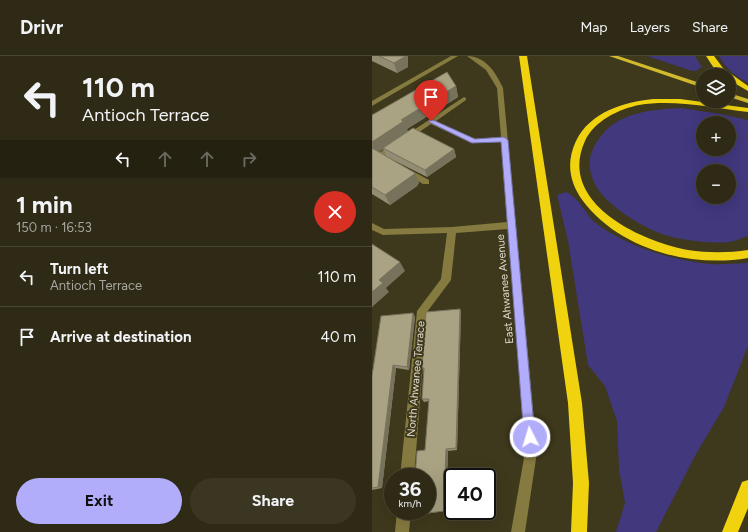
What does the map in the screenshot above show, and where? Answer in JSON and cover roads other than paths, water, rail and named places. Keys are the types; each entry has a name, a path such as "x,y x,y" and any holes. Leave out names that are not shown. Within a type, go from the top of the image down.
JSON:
{"highway":[{"path":"523,56 575,403 580,454 581,516 579,532"},
{"path":"710,56 719,68"},
{"path":"736,81 748,89"},
{"path":"748,110 682,101 652,102 624,108 597,121 586,130 577,144 574,173 578,186 592,205 606,218 630,235 671,250 689,254 715,256 748,254"},
{"path":"730,532 748,488"}],"main road":[{"path":"612,56 696,84"},
{"path":"736,97 748,101"}],"street":[{"path":"372,104 455,56"},
{"name":"East Ahwanee Avenue","path":"470,56 483,63 493,74 500,88 531,452 518,532"},
{"path":"426,182 378,156 464,99"},
{"path":"431,121 474,141 504,140"},
{"path":"372,226 383,232 452,230 512,225"},
{"name":"North Ahwanee Terrace","path":"408,468 422,311 446,280 452,230"},
{"path":"402,532 403,520"}]}
